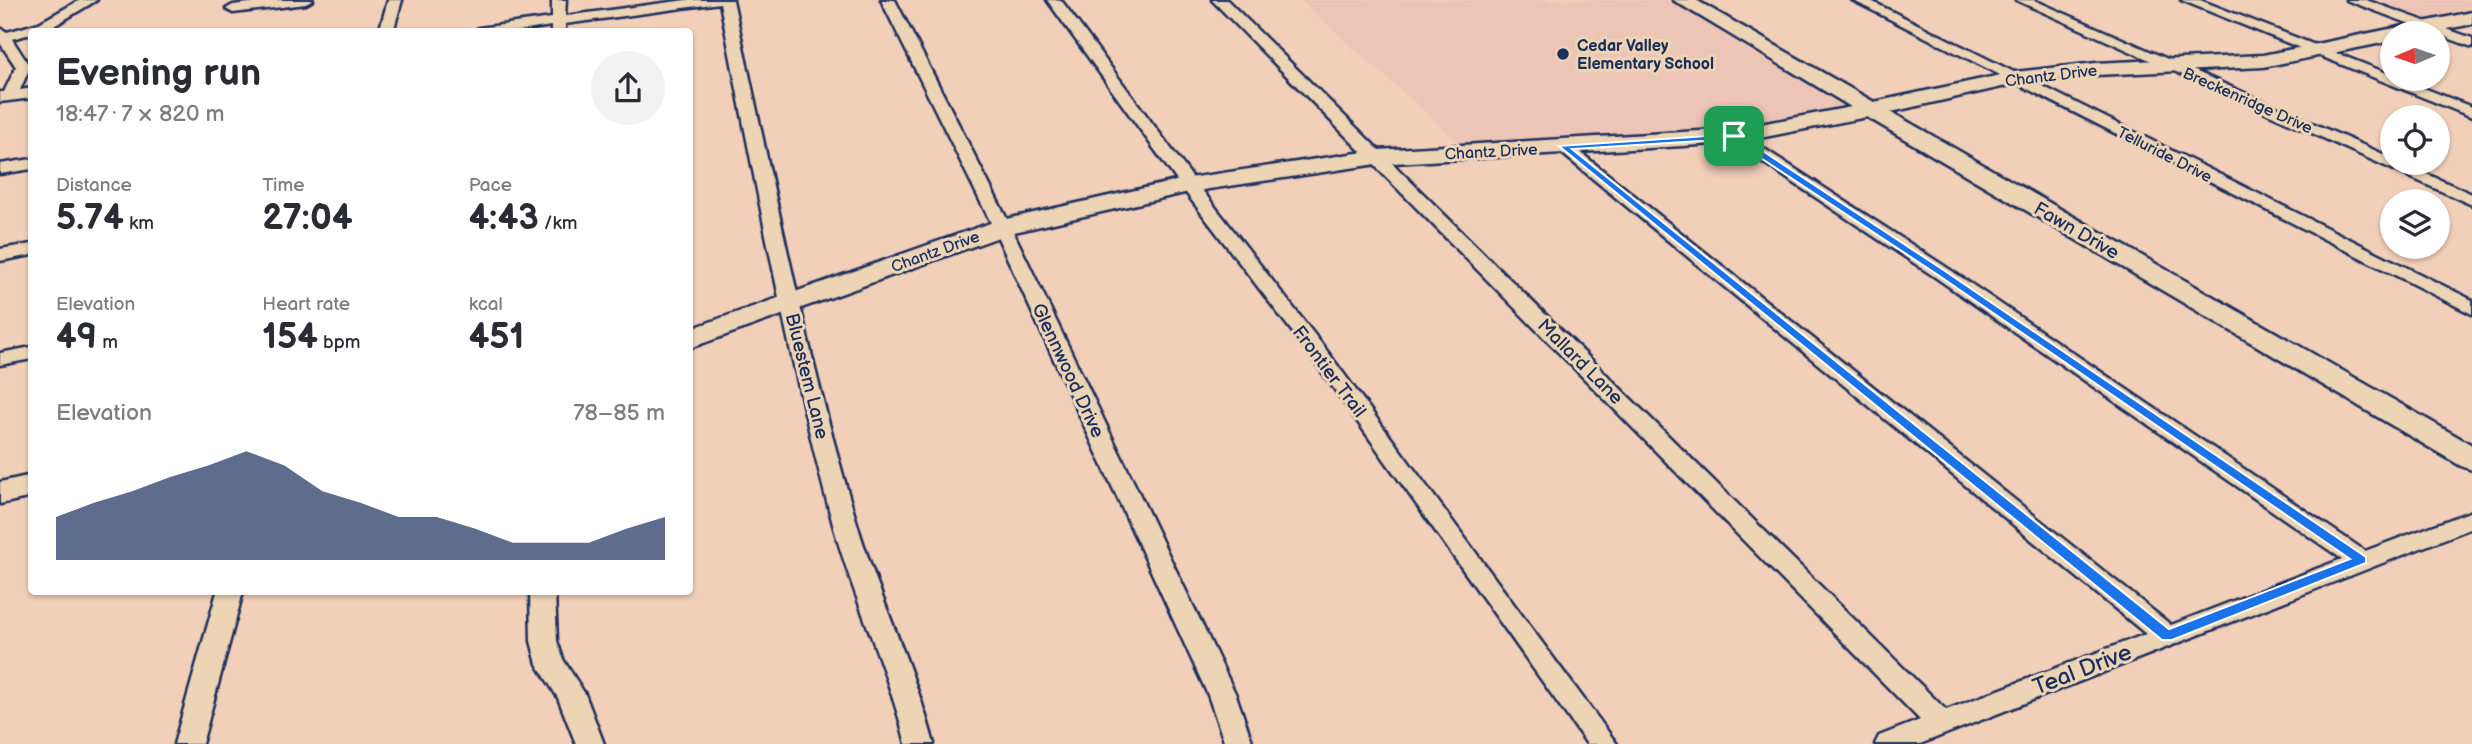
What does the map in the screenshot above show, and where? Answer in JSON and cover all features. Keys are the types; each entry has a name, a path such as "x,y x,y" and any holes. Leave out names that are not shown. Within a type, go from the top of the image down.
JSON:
{"street":[{"path":"35,28 44,26 90,0"},
{"path":"233,9 306,0"},
{"path":"387,28 395,0"},
{"path":"559,0 559,26"},
{"path":"532,28 716,0"},
{"name":"Bluestem Lane","path":"726,0 790,305 844,522 911,702 920,744"},
{"name":"Glennwood Drive","path":"888,0 1002,228 1222,695 1238,744"},
{"name":"Frontier Trail","path":"1054,0 1189,185 1317,351 1603,744"},
{"name":"Mallard Lane","path":"1219,0 1941,724"},
{"name":"Fawn Drive","path":"1682,0 2472,459"},
{"name":"Telluride Drive","path":"1859,0 2472,308"},
{"name":"Breckenridge Drive","path":"2023,0 2472,200"},
{"path":"2188,0 2472,112"},
{"path":"2353,0 2411,21"},
{"path":"2450,23 2472,19"},
{"path":"5,96 23,67 2,35 28,29"},
{"path":"2450,35 2472,43"},
{"name":"Chantz Drive","path":"693,338 1002,228 1189,185 1377,158 1734,136 2015,78 2085,70 2240,64 2380,38"},
{"path":"5,96 28,93"},
{"path":"1734,136 1942,273 2361,560"},
{"path":"1564,146 2167,636"},
{"path":"0,169 28,165"},
{"path":"0,255 28,250"},
{"path":"0,359 28,354"},
{"path":"0,493 28,487"},
{"name":"Teal Drive","path":"1889,744 2472,519"},
{"path":"188,744 229,595"},
{"path":"542,595 544,640 551,664 571,694 590,744"}],"shaded area":[{"name":"Cedar Valley Elementary School","path":"1300,0 1674,0 1859,108 1705,135 1465,148"},
{"path":"2366,0 2472,0 2472,12 2426,21"}],"place":[{"name":"Cedar Valley Elementary School","path":"1563,54"}],"route":[{"path":"1734,136 1942,273 2361,560 2167,636 1564,146 1641,144 1734,136"}]}
